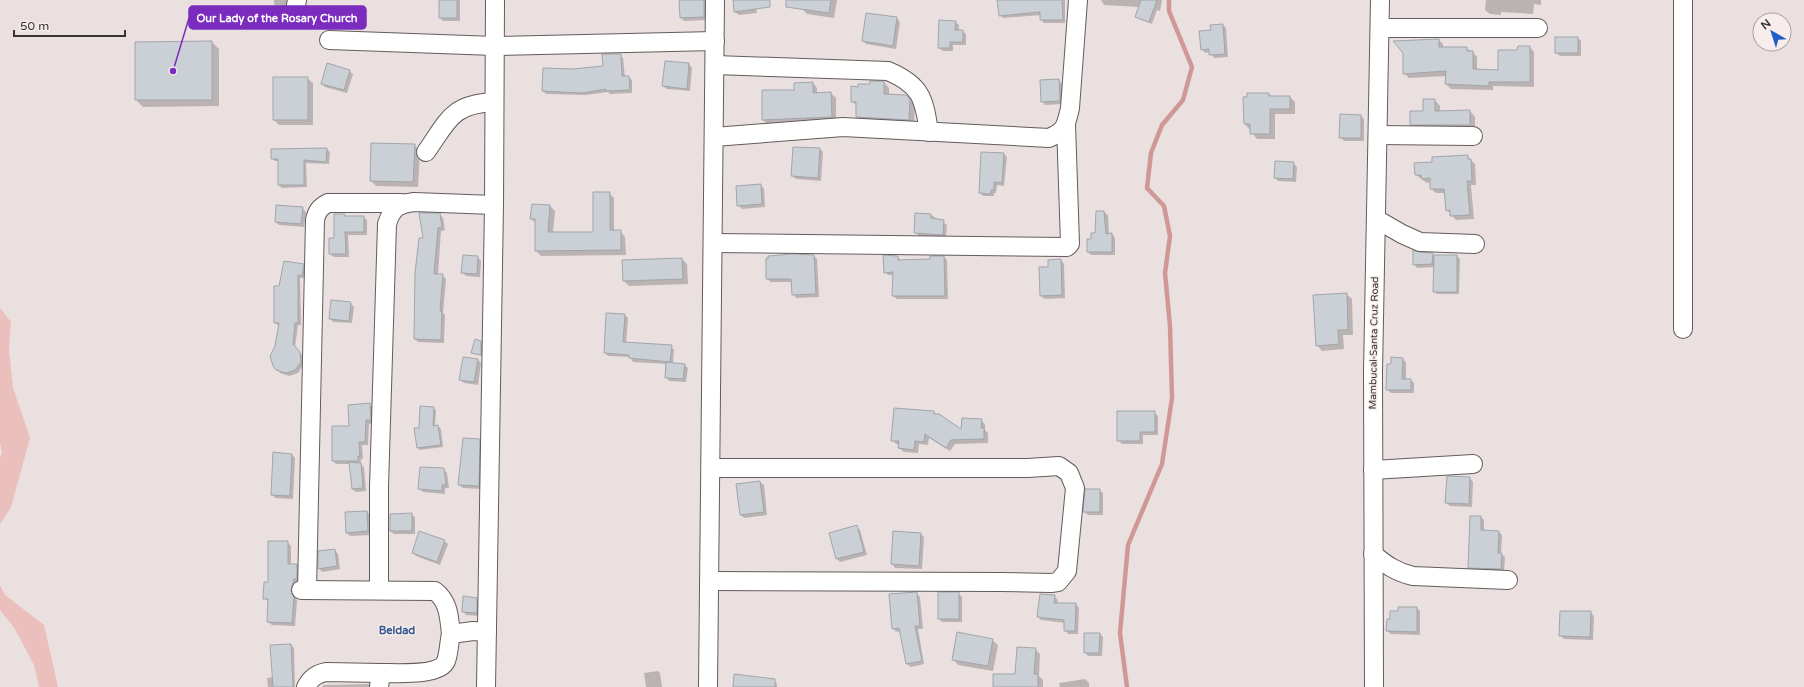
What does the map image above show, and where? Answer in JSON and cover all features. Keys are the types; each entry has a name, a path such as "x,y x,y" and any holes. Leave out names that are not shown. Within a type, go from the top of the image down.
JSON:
{"street":[{"path":"486,687 494,205 494,0"},
{"path":"708,687 716,0"},
{"path":"713,243 1067,247 1070,244 1070,239 1066,124 1070,108 1078,0"},
{"name":"Mambucal-Santa Cruz Road","path":"1374,687 1373,470 1380,0"},
{"path":"1683,0 1683,329"},
{"path":"1380,28 1538,28"},
{"path":"329,40 495,46 715,41"},
{"path":"715,65 888,71 902,76 921,95 925,105 929,132"},
{"path":"426,152 455,113 470,105 494,102"},
{"path":"714,137 843,127 1049,138 1060,133 1066,124"},
{"path":"1378,135 1473,136"},
{"path":"306,687 310,680 318,674 326,672 380,680 427,672 442,666 446,662 451,634 446,603 435,591 304,590 315,220 317,212 321,207 328,203 414,202 494,205"},
{"path":"379,590 379,487 387,224 394,208 402,203"},
{"path":"1376,219 1402,234 1420,242 1474,244"},
{"path":"1373,470 1473,464"},
{"path":"709,581 1058,582 1067,571 1075,488 1069,473 1059,466 1028,468 710,468"},
{"path":"1373,554 1390,568 1400,573 1413,576 1508,580"},
{"path":"451,634 473,631 487,632"}],"shaded area":[{"path":"0,308 11,322 9,350 13,388 30,438 11,507 0,524 0,458 2,452 0,442"},
{"path":"0,585 5,595 44,625 58,687 39,687 34,665 15,629 0,610"}],"building":[{"path":"439,0 457,0 457,18 439,18"},
{"path":"679,0 704,0 704,17 680,18"},
{"path":"733,0 770,0 770,7 734,12"},
{"path":"786,0 831,0 829,13 786,7"},
{"path":"997,0 1062,0 1063,20 1040,20 1040,12 999,16"},
{"path":"1141,0 1157,0 1149,22 1135,17"},
{"path":"866,13 897,17 893,46 862,41"},
{"path":"939,20 956,21 955,30 963,30 963,42 950,42 950,48 938,48"},
{"path":"1223,24 1225,54 1209,55 1209,49 1201,50 1199,31 1211,30 1210,25"},
{"path":"1555,37 1578,37 1578,53 1555,53"},
{"path":"1439,39 1439,47 1467,47 1467,51 1473,51 1473,69 1498,70 1498,50 1517,50 1518,46 1530,46 1530,82 1489,82 1489,86 1445,84 1446,71 1403,74 1403,53 1393,41"},
{"path":"212,41 212,100 135,100 135,42"},
{"path":"602,54 621,54 622,76 629,76 630,90 606,91 606,89 582,93 542,91 543,68 573,69 603,66"},
{"path":"665,61 689,63 687,89 662,86"},
{"path":"327,63 350,70 344,90 321,84"},
{"path":"273,77 308,77 308,120 273,120"},
{"path":"1059,79 1060,101 1041,102 1040,80"},
{"path":"870,81 884,81 884,94 906,95 910,99 909,120 856,117 856,102 851,102 851,86 858,87 858,84 870,84"},
{"path":"813,82 813,93 831,92 832,117 762,120 762,90 794,90 794,83"},
{"path":"1247,93 1269,93 1269,96 1290,96 1290,109 1270,109 1270,134 1250,134 1250,124 1244,124 1243,97 1247,97"},
{"path":"1423,99 1435,99 1435,111 1470,110 1470,125 1410,125 1410,111 1423,111"},
{"path":"1340,114 1361,115 1361,138 1339,138"},
{"path":"371,143 415,144 413,182 370,181"},
{"path":"793,147 820,148 818,178 791,176"},
{"path":"327,148 326,162 304,160 304,185 278,185 278,159 271,159 271,149"},
{"path":"981,152 1004,153 1002,183 994,182 994,190 991,190 991,194 979,193"},
{"path":"1468,155 1468,159 1471,159 1472,181 1467,181 1470,215 1450,216 1450,210 1446,211 1444,189 1430,189 1430,178 1422,179 1421,175 1415,175 1414,163 1432,162 1432,157"},
{"path":"1275,161 1294,162 1293,179 1274,178"},
{"path":"761,184 762,204 737,206 736,186"},
{"path":"593,192 610,192 610,230 621,230 621,250 535,251 535,219 530,219 532,204 550,205 548,232 593,232"},
{"path":"276,205 303,207 301,224 275,222"},
{"path":"1096,211 1104,211 1106,234 1112,233 1112,252 1087,252 1087,239 1091,239 1091,233 1095,233"},
{"path":"419,213 440,213 442,227 438,228 434,274 443,274 440,311 442,311 441,340 414,339 415,273 419,238 423,238"},
{"path":"915,213 931,214 931,218 944,220 943,235 914,233"},
{"path":"334,214 345,214 345,216 364,216 364,232 345,232 346,254 329,254 329,238 334,238"},
{"path":"1413,250 1433,253 1432,264 1413,265"},
{"path":"792,254 814,255 816,294 792,295 791,279 766,279 766,258 768,259 768,256"},
{"path":"463,255 478,256 477,274 461,273"},
{"path":"883,255 898,256 898,260 930,259 930,256 944,256 945,296 892,296 893,272 884,273"},
{"path":"1434,255 1457,255 1457,292 1433,292"},
{"path":"682,258 683,279 623,281 622,260"},
{"path":"1061,259 1062,295 1040,296 1039,267 1048,267 1048,260"},
{"path":"284,261 304,264 302,276 298,275 298,323 295,323 293,344 300,352 301,362 295,370 286,373 276,370 270,356 275,346 279,323 274,323 274,286 279,286"},
{"path":"1347,293 1348,330 1338,330 1339,344 1316,346 1313,295"},
{"path":"331,300 351,302 349,321 329,319"},
{"path":"606,313 625,314 623,342 672,345 670,362 629,358 629,355 604,353"},
{"path":"475,339 481,341 481,355 471,353"},
{"path":"463,357 478,359 474,382 459,380"},
{"path":"1391,357 1403,358 1402,379 1411,379 1411,390 1386,390 1387,364 1391,364"},
{"path":"666,362 685,364 683,379 665,378"},
{"path":"370,403 371,420 366,420 365,442 359,442 360,456 358,456 358,461 332,461 332,426 349,426 348,405"},
{"path":"420,406 434,407 433,426 438,425 441,445 417,448 414,428 419,428"},
{"path":"894,408 934,411 934,414 939,414 961,429 962,418 982,419 981,428 984,428 984,439 951,440 946,448 925,434 924,442 915,441 914,450 898,448 899,441 891,441"},
{"path":"1117,411 1155,411 1155,432 1140,432 1140,441 1117,441"},
{"path":"463,438 480,439 479,486 458,485"},
{"path":"273,452 292,454 290,496 271,495"},
{"path":"349,462 361,463 363,488 352,489"},
{"path":"420,467 444,468 446,485 442,485 442,491 418,489"},
{"path":"1447,476 1470,477 1469,504 1445,503"},
{"path":"760,481 764,512 740,515 736,484"},
{"path":"1085,489 1100,489 1100,512 1083,512"},
{"path":"367,511 368,531 346,533 345,512"},
{"path":"412,513 412,531 390,531 390,514"},
{"path":"1470,516 1481,516 1481,530 1499,531 1498,553 1502,553 1501,569 1468,568"},
{"path":"857,525 864,552 836,559 829,533"},
{"path":"419,531 445,540 437,562 412,553"},
{"path":"893,531 921,533 919,566 891,564"},
{"path":"268,541 288,541 288,564 297,564 297,579 294,579 291,590 294,597 292,623 267,622 268,599 263,599 264,582 268,582"},
{"path":"335,549 337,566 318,569 318,551"},
{"path":"917,592 920,626 915,626 922,661 906,664 899,628 892,629 889,594"},
{"path":"938,592 959,592 959,619 938,619"},
{"path":"1040,594 1055,595 1054,603 1076,603 1075,631 1064,631 1064,620 1037,617"},
{"path":"463,596 477,598 477,613 462,612"},
{"path":"1398,607 1417,607 1417,632 1386,631 1387,619 1390,619 1390,611 1398,611"},
{"path":"1560,611 1591,611 1590,637 1559,636"},
{"path":"957,632 993,639 988,666 952,660"},
{"path":"1084,633 1100,633 1099,653 1084,653"},
{"path":"291,644 293,687 273,687 270,645"},
{"path":"1017,647 1036,648 1034,674 1038,674 1038,687 993,687 993,674 1015,674"},
{"path":"734,674 775,679 775,687 733,687"}],"waterway":[{"path":"1127,687 1120,633 1128,545 1162,464 1172,398 1170,326 1165,273 1170,236 1164,206 1147,188 1151,153 1162,125 1183,100 1192,67 1169,11 1169,0"}],"place":[{"name":"Our Lady of the Rosary Church","path":"173,71"}],"district":[{"name":"Beldad","path":"397,630"}]}
